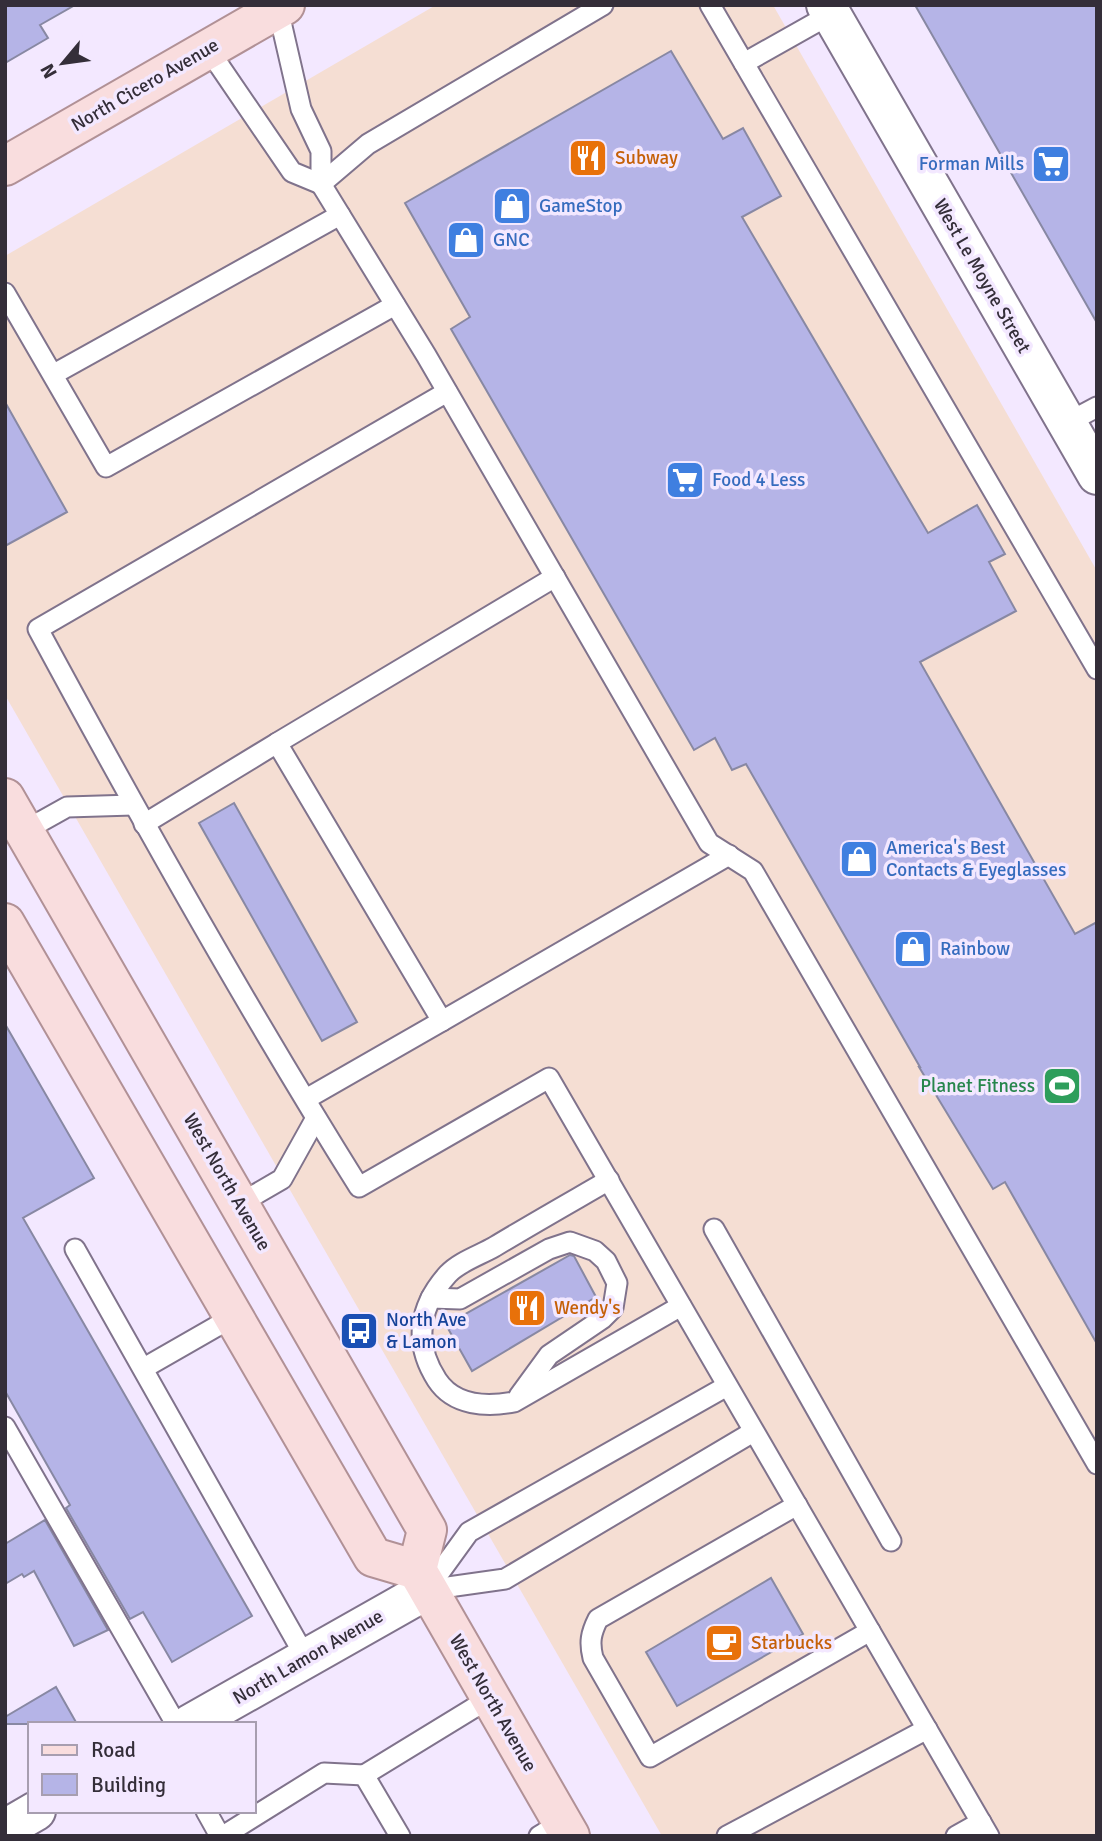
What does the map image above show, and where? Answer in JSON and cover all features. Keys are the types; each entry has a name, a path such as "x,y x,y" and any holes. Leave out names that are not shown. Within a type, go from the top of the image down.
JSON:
{"main road":[{"name":"North Cicero Avenue","path":"5,166 281,7"},
{"name":"West North Avenue","path":"5,798 427,1530 422,1580 490,1698 557,1831"},
{"path":"5,922 373,1557 422,1580"}],"street":[{"name":"West Le Moyne Street","path":"828,10 1082,415 1097,475"},
{"name":"North Lamon Avenue","path":"194,1722 306,1658 422,1580"},
{"path":"5,1829 33,1813"}],"lane":[{"path":"321,184 368,144 603,5"},
{"path":"710,5 1097,669"},
{"path":"281,7 301,110 321,151 321,184 447,392 709,842 753,871 1097,1464"},
{"path":"744,63 828,10"},
{"path":"208,49 292,172 321,184"},
{"path":"54,374 340,215"},
{"path":"5,293 106,467 395,305"},
{"path":"447,392 37,629 133,805 359,1187 549,1077 985,1829 956,1836"},
{"path":"144,824 555,577"},
{"path":"277,743 442,1021"},
{"path":"24,831 67,807 133,805"},
{"path":"306,1099 729,855"},
{"path":"239,1204 282,1179 316,1118"},
{"path":"610,1180 450,1272 431,1298 422,1322 424,1355 439,1383 458,1399 480,1405 494,1406 514,1402 681,1306"},
{"path":"714,1229 891,1541"},
{"path":"431,1298 460,1299 549,1249 570,1242 595,1251 606,1261 617,1283 612,1308 602,1319 549,1355 514,1402"},
{"path":"75,1249 306,1658"},
{"path":"144,1368 233,1317"},
{"path":"422,1580 469,1532 727,1386"},
{"path":"5,1427 175,1722"},
{"path":"422,1580 505,1579 753,1432"},
{"path":"797,1505 598,1619 589,1644 593,1658 650,1757 870,1631"},
{"path":"207,1813 222,1836 324,1773 364,1776 490,1698"},
{"path":"727,1836 927,1729"},
{"path":"364,1776 400,1836"}],"shaded area":[{"path":"436,5 773,5 1097,571 1097,1836 662,1836 5,695 5,256"}],"building":[{"path":"5,5 75,5 40,25 48,38 5,63"},
{"name":"Forman Mills","path":"915,5 1097,5 1097,323"},
{"path":"671,51 723,139 743,128 781,196 742,217 928,533 977,505 1005,554 989,562 1016,611 920,662 1075,934 1097,922 1097,1344 1005,1182 993,1189 919,1067 746,764 732,770 715,738 694,750 451,329 470,317 405,203"},
{"path":"5,402 67,512 5,546"},
{"path":"234,803 357,1022 322,1041 199,823"},
{"path":"5,1024 94,1178 23,1218 252,1616 172,1662 143,1612 130,1619 66,1508 70,1505 5,1391"},
{"name":"Wendy's","path":"570,1255 574,1256 596,1297 472,1371 446,1325"},
{"path":"45,1520 108,1630 74,1646 34,1571 24,1577 22,1574 5,1584 5,1544"},
{"name":"Starbucks","path":"771,1578 803,1634 677,1706 646,1652"},
{"path":"56,1687 76,1722 5,1724 5,1717"}],"place":[{"name":"Subway","path":"588,158"},
{"name":"Forman Mills","path":"1051,164"},
{"name":"GameStop","path":"512,206"},
{"name":"GNC","path":"466,240"},
{"name":"Food 4 Less","path":"685,480"},
{"name":"America's Best Contacts & Eyeglasses","path":"859,859"},
{"name":"Rainbow","path":"913,949"},
{"name":"Planet Fitness","path":"1062,1086"},
{"name":"Wendy's","path":"527,1308"},
{"name":"North Ave & Lamon","path":"359,1331"},
{"name":"Starbucks","path":"724,1643"}]}
